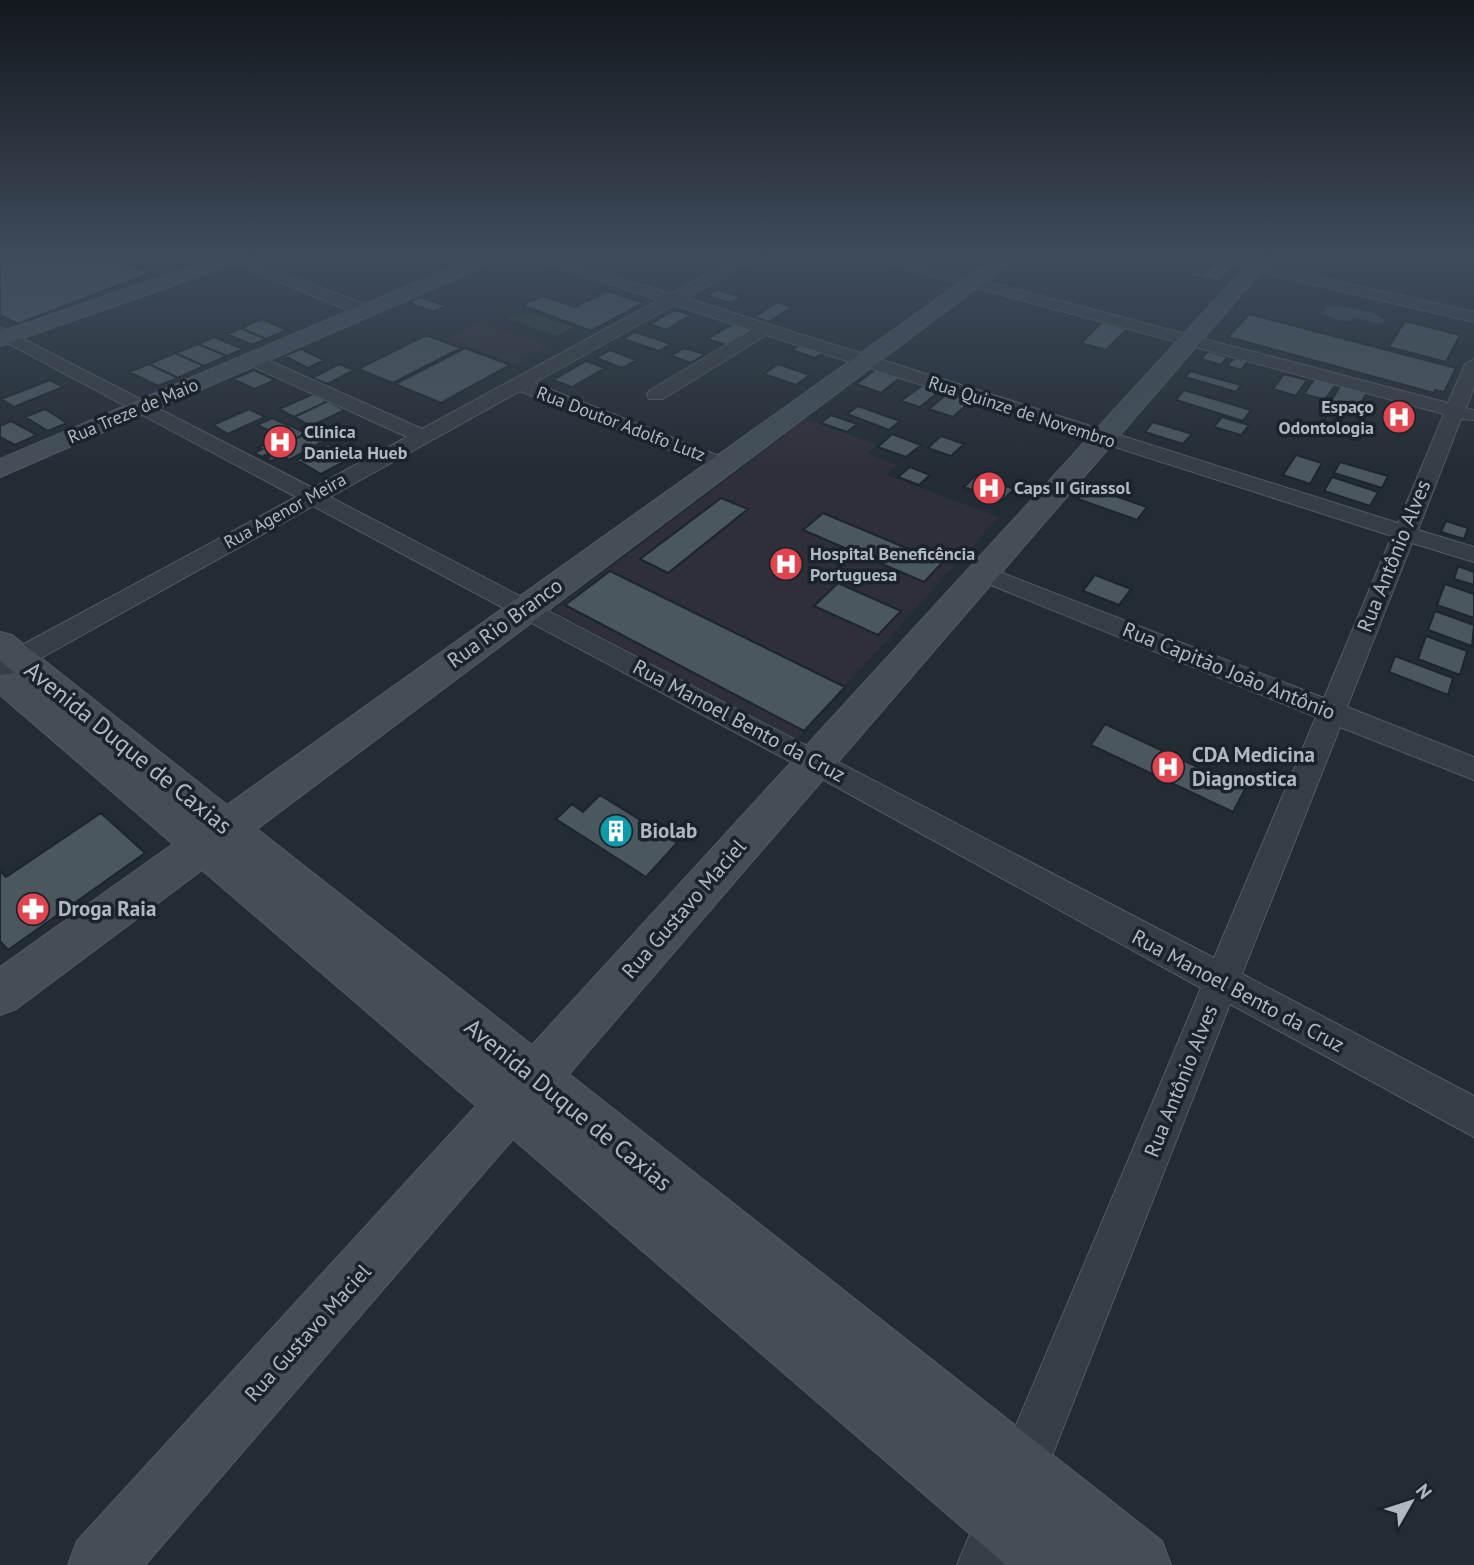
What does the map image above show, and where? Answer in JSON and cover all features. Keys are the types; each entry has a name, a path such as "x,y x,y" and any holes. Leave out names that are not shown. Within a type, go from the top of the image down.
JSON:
{"street":[{"path":"3,336 29,327"},
{"name":"Rua Treze de Maio","path":"0,469 329,327"},
{"name":"Rua Agenor Meira","path":"5,662 620,327"},
{"name":"Rua Quinze de Novembro","path":"758,327 1474,555"},
{"name":"Rua Rio Branco","path":"0,994 912,327"},
{"path":"1138,327 1464,414"},
{"name":"Rua Gustavo Maciel","path":"101,1565 1202,327"},
{"path":"656,395 764,329"},
{"name":"Rua Manoel Bento da Cruz","path":"3,336 313,495 814,761 1474,1117"},
{"path":"253,360 421,436"},
{"name":"Rua Antônio Alves","path":"1002,1518 1404,533 1464,414 1474,364"},
{"name":"Rua Doutor Adolfo Lutz","path":"519,384 722,464"},
{"name":"Rua Capitão João Antônio","path":"984,574 1474,769"},
{"name":"Avenida Duque de Caxias","path":"5,662 523,1092 1057,1565"},
{"name":"Avenida Duque de Caxias","path":"1002,1518 1138,1565"}],"shaded area":[{"path":"469,327 497,327 547,346 515,365 447,338"},
{"name":"Hospital Beneficência Portuguesa","path":"806,419 877,444 867,454 897,465 886,475 999,517 797,739 553,611"}],"green space":[{"path":"532,327 573,327 557,336"}],"building":[{"path":"280,327 287,330 266,339 241,328"},
{"path":"580,327 598,327 591,331"},
{"path":"728,327 754,329 726,345 707,339"},
{"path":"1097,327 1127,329 1106,350 1081,343"},
{"path":"1237,327 1299,327 1456,368 1444,392 1435,390 1434,393 1228,337"},
{"path":"1401,327 1429,327 1460,335 1446,362 1389,347"},
{"path":"241,328 266,339 252,345 227,334"},
{"path":"635,332 671,344 659,351 623,339"},
{"path":"426,335 461,348 393,383 358,369"},
{"path":"214,337 243,349 227,356 198,344"},
{"path":"803,343 826,351 815,358 792,350"},
{"path":"198,344 227,356 204,366 175,353"},
{"path":"465,348 510,365 441,403 395,384"},
{"path":"684,348 705,354 691,363 671,356"},
{"path":"301,349 324,360 308,368 284,356"},
{"path":"610,350 636,360 622,368 596,358"},
{"path":"1208,351 1228,357 1221,365 1201,359"},
{"path":"175,353 204,366 178,378 149,364"},
{"path":"1234,358 1248,361 1241,370 1227,366"},
{"path":"586,361 605,368 572,387 553,380"},
{"path":"149,364 178,378 158,386 129,372"},
{"path":"339,364 354,370 328,384 312,378"},
{"path":"778,364 810,375 796,385 764,374"},
{"path":"876,369 901,377 881,393 856,384"},
{"path":"254,370 275,380 254,389 233,379"},
{"path":"1190,371 1241,385 1236,392 1185,377"},
{"path":"1284,374 1307,380 1296,396 1273,389"},
{"path":"1315,378 1336,384 1325,400 1304,394"},
{"path":"50,380 63,387 14,407 1,399"},
{"path":"1342,383 1368,391 1355,414 1328,406"},
{"path":"924,384 942,389 920,407 901,401"},
{"path":"1184,390 1251,410 1243,421 1176,400"},
{"path":"948,393 971,401 953,417 929,409"},
{"path":"313,394 328,401 294,417 279,409"},
{"path":"328,401 345,410 311,426 294,417"},
{"path":"858,406 900,421 889,430 847,414"},
{"path":"45,409 67,423 48,431 25,417"},
{"path":"249,409 265,417 228,434 213,425"},
{"path":"831,415 857,424 847,432 821,423"},
{"path":"1222,417 1249,425 1241,435 1214,427"},
{"name":"Clinica Daniela Hueb","path":"272,418 306,433 262,457 254,453 262,449 258,448 281,436 257,425"},
{"path":"11,421 37,435 15,445 0,437 0,426"},
{"path":"1153,422 1192,434 1183,444 1145,432"},
{"path":"306,433 324,441 289,460 281,456 271,461 266,459 272,456 267,454"},
{"path":"892,434 921,445 906,457 878,447"},
{"path":"941,436 964,444 951,456 928,448"},
{"path":"328,444 353,457 321,474 297,460"},
{"path":"1296,455 1322,463 1310,484 1283,475"},
{"path":"1340,462 1388,476 1382,488 1334,473"},
{"path":"910,467 930,475 919,485 898,477"},
{"name":"Caps II Girassol","path":"976,475 1014,489 1002,501 964,487"},
{"path":"1332,477 1378,492 1370,506 1324,491"},
{"path":"1089,487 1147,507 1137,520 1078,499"},
{"path":"721,498 748,509 668,573 640,559"},
{"path":"823,513 942,563 924,582 803,530"},
{"path":"1446,521 1468,528 1464,539 1441,532"},
{"path":"1458,566 1474,572 1474,585 1454,579"},
{"path":"610,571 845,687 804,731 565,605"},
{"path":"1095,575 1131,589 1119,605 1083,591"},
{"path":"838,583 901,611 878,635 814,606"},
{"path":"1445,584 1474,594 1474,618 1437,605"},
{"path":"1435,611 1474,625 1472,646 1428,630"},
{"path":"1426,636 1467,651 1460,675 1418,659"},
{"path":"1395,656 1453,678 1448,695 1389,672"},
{"name":"CDA Medicina Diagnostica","path":"1105,724 1245,789 1233,812 1091,745"},
{"name":"Biolab","path":"600,795 677,843 646,877 556,819 572,804 583,812"},
{"name":"Droga Raia","path":"101,813 145,853 8,950 0,941 0,871 6,877"}],"place":[{"name":"Espaço Odontologia","path":"1399,417"},
{"name":"Clinica Daniela Hueb","path":"280,442"},
{"name":"Caps II Girassol","path":"989,488"},
{"name":"Hospital Beneficência Portuguesa","path":"786,564"},
{"name":"CDA Medicina Diagnostica","path":"1168,767"},
{"name":"Biolab","path":"616,831"},
{"name":"Droga Raia","path":"33,909"}]}
